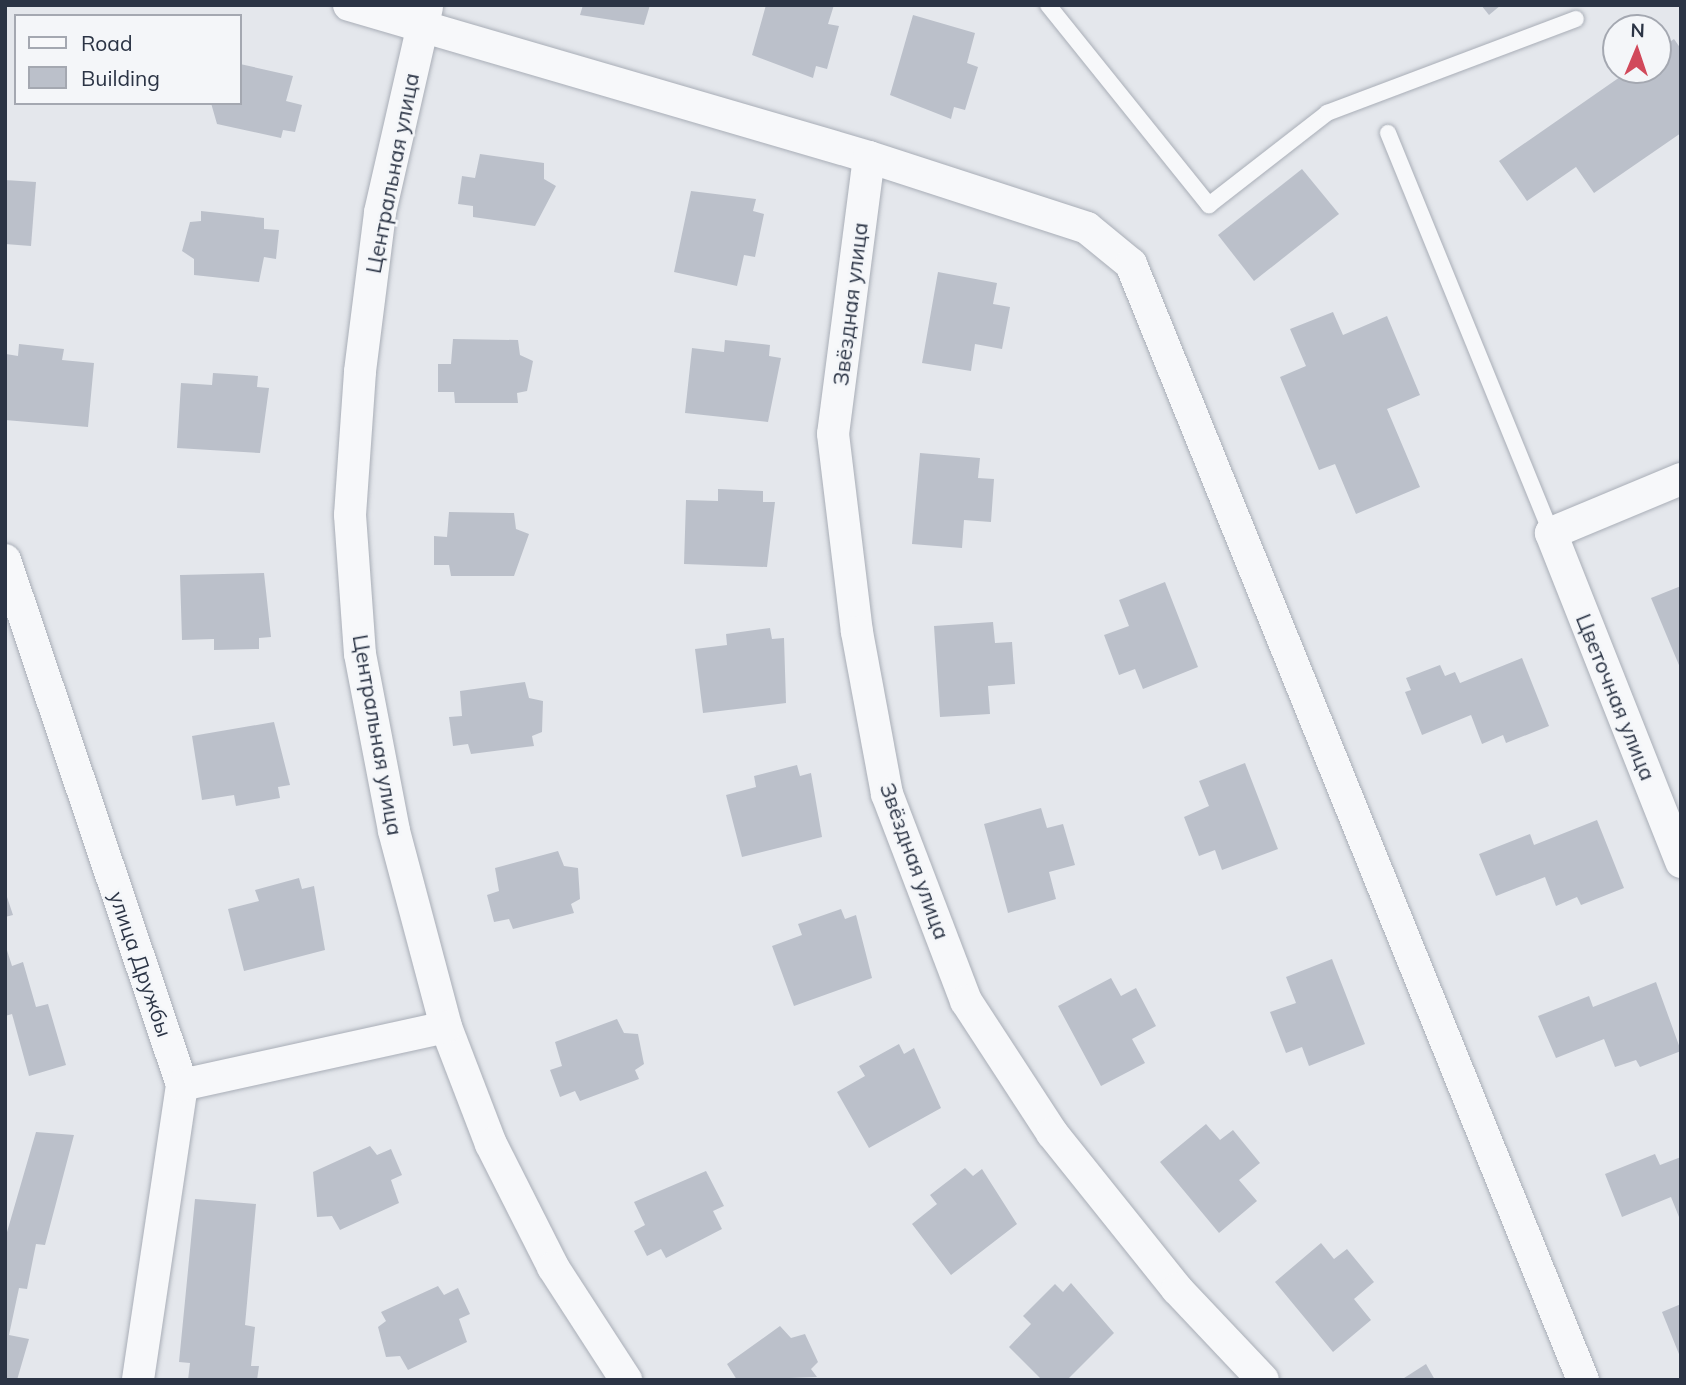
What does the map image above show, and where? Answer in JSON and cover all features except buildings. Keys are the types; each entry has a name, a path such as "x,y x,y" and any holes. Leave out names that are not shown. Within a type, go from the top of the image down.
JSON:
{"street":[{"path":"349,5 424,15 1087,228 1131,264 1583,1380"},
{"name":"Центральная улица","path":"424,15 380,213 350,515 360,654 394,831 446,1027 491,1144 553,1267 625,1380"},
{"name":"Звёздная улица","path":"869,157 833,433 858,632 887,794 966,1001 1052,1133 1177,1289 1263,1380"},
{"path":"1551,533 1681,479"},
{"name":"Цветочная улица","path":"1551,533 1681,862"},
{"name":"улица Дружбы","path":"5,560 182,1085 138,1380"},
{"path":"182,1085 446,1027"}],"lane":[{"path":"1048,5 1209,205 1327,113 1576,19"},
{"path":"1388,133 1551,533"}]}
